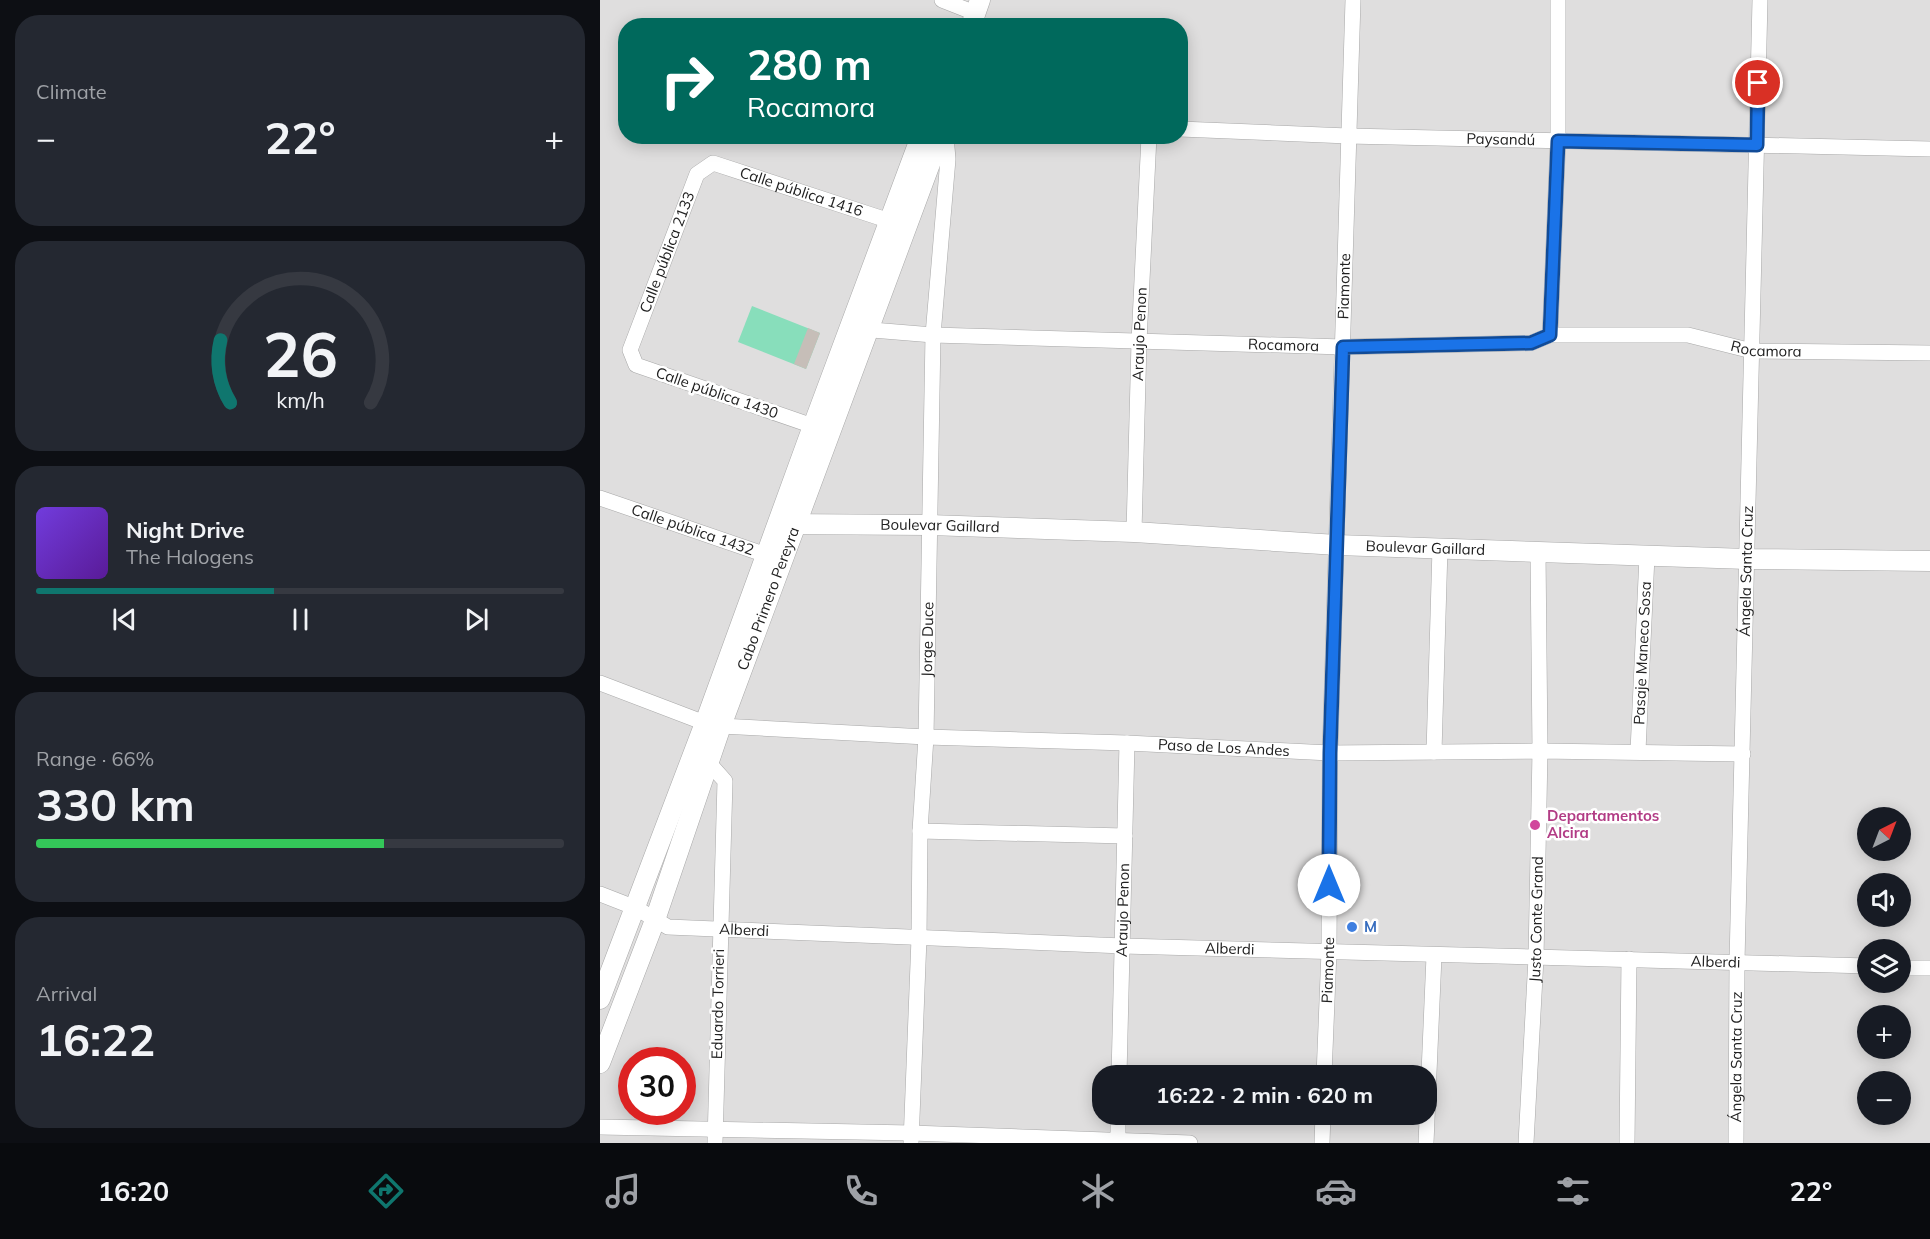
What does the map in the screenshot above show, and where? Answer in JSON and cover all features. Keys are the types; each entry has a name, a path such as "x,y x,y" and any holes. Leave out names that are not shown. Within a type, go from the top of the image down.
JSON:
{"street":[{"path":"942,0 975,13"},
{"name":"Piamonte","path":"1324,1065 1329,951 1330,753 1353,0"},
{"path":"1550,335 1558,141 1558,0"},
{"name":"Ángela Santa Cruz","path":"1736,1143 1737,962 1760,0"},
{"name":"Paysandú","path":"1188,129 1348,136 1930,149"},
{"name":"Cabo Primero Pereyra","path":"600,999 713,725 788,524 858,329 890,221 919,144"},
{"name":"Cabo Primero Pereyra","path":"788,524 813,426 858,329 934,153 936,144"},
{"name":"Jorge Duce","path":"911,1138 919,938 920,831 926,737 933,335 948,159 947,144"},
{"name":"Araujo Penon","path":"1134,532 1139,342 1149,144"},
{"name":"Calle pública 1416","path":"713,163 890,221"},
{"name":"Calle pública 2133","path":"630,350 698,174 713,163"},
{"name":"Rocamora","path":"858,329 933,335 1343,347 1531,343 1550,335 1688,335 1752,351 1930,353"},
{"name":"Calle pública 1430","path":"630,350 636,365 813,426"},
{"name":"Calle pública 1432","path":"600,498 775,558"},
{"name":"Boulevar Gaillard","path":"788,524 929,525 1134,532 1337,545 1647,556 1930,561"},
{"path":"1434,752 1440,548"},
{"name":"Justo Conte Grand","path":"1526,1143 1536,958 1540,751 1538,552"},
{"name":"Pasaje Maneco Sosa","path":"1638,751 1647,556"},
{"name":"Paso de Los Andes","path":"600,683 713,725 926,737 1127,743 1330,753 1638,751 1743,754"},
{"name":"Cabo Primero Pereyra","path":"600,1063 655,920 709,763 713,725"},
{"name":"Araujo Penon","path":"1119,1065 1127,743"},
{"name":"Eduardo Torrieri","path":"709,763 724,781 715,1136"},
{"path":"920,831 1125,836"},
{"name":"Alberdi","path":"600,894 636,908 668,927 720,930 1434,956 1857,966"},
{"path":"1426,1143 1434,956"},
{"path":"1627,1143 1629,959"},
{"path":"1911,968 1930,968"},
{"path":"1118,1125 1118,1142"},
{"path":"1322,1143 1323,1125"},
{"path":"600,1127 715,1136 1190,1143"}],"shaded area":[{"path":"600,0 1930,0 1930,1143 600,1143"}],"green space":[{"path":"752,306 820,333 806,369 738,342"}],"building":[{"path":"808,328 820,333 806,369 794,364"}],"place":[{"name":"Departamentos Alcira","path":"1535,825"},
{"name":"M","path":"1352,927"}],"route":[{"path":"1329,885 1330,753 1343,347 1531,343 1550,335 1558,141 1757,145 1758,83"}]}
